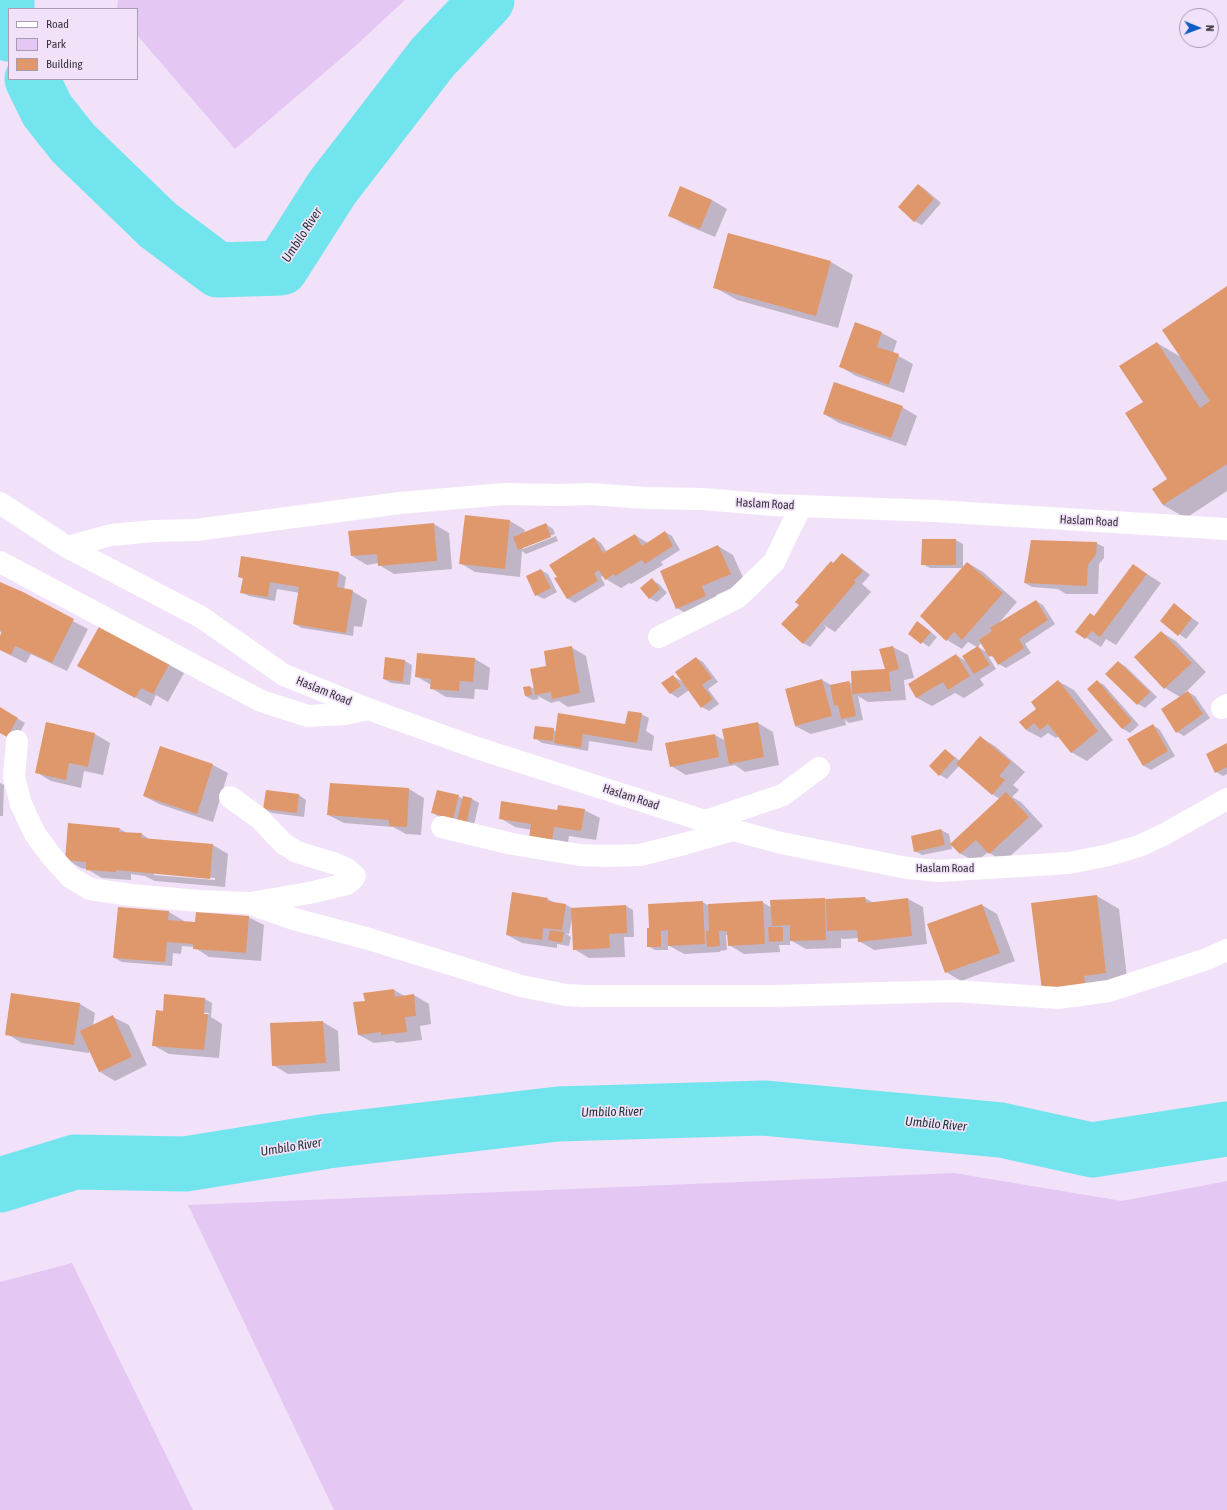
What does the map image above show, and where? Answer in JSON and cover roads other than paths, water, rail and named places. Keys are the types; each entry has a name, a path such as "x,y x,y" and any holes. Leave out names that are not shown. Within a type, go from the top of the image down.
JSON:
{"street":[{"name":"Haslam Road","path":"67,547 111,535 204,529 400,503 504,494 590,494 646,498 703,499 773,505 935,512 1227,529"},
{"name":"Haslam Road","path":"0,503 67,547 201,617 284,675 368,709 474,747 733,830 781,843 907,868 939,871 1062,864 1109,855 1139,846 1163,835 1227,799"},
{"path":"659,637 737,598 774,562 801,506"},
{"path":"0,562 261,701 308,716 345,714 368,709"},
{"path":"17,741 14,778 21,804 35,834 52,857 70,877 90,889 131,895 199,901 248,903 309,893 347,884 353,880 355,876 347,869 297,852 284,844 259,818 230,797"},
{"path":"706,821 783,795 819,768"},
{"path":"442,827 512,844 580,855 609,856 640,854 684,844 733,830"},
{"path":"248,903 294,919 369,939 521,986 566,995 586,996 775,996 955,991 1058,998 1108,991 1207,959 1227,950"}],"waterway":[{"name":"Umbilo River","path":"7,0 8,32"},
{"name":"Umbilo River","path":"32,80 47,110 73,143 158,225 218,270 281,268 332,188 433,57 487,0"},
{"name":"Umbilo River","path":"0,1185 75,1162 185,1164 328,1141 558,1114 764,1108 1001,1130 1092,1150 1227,1129"}]}
